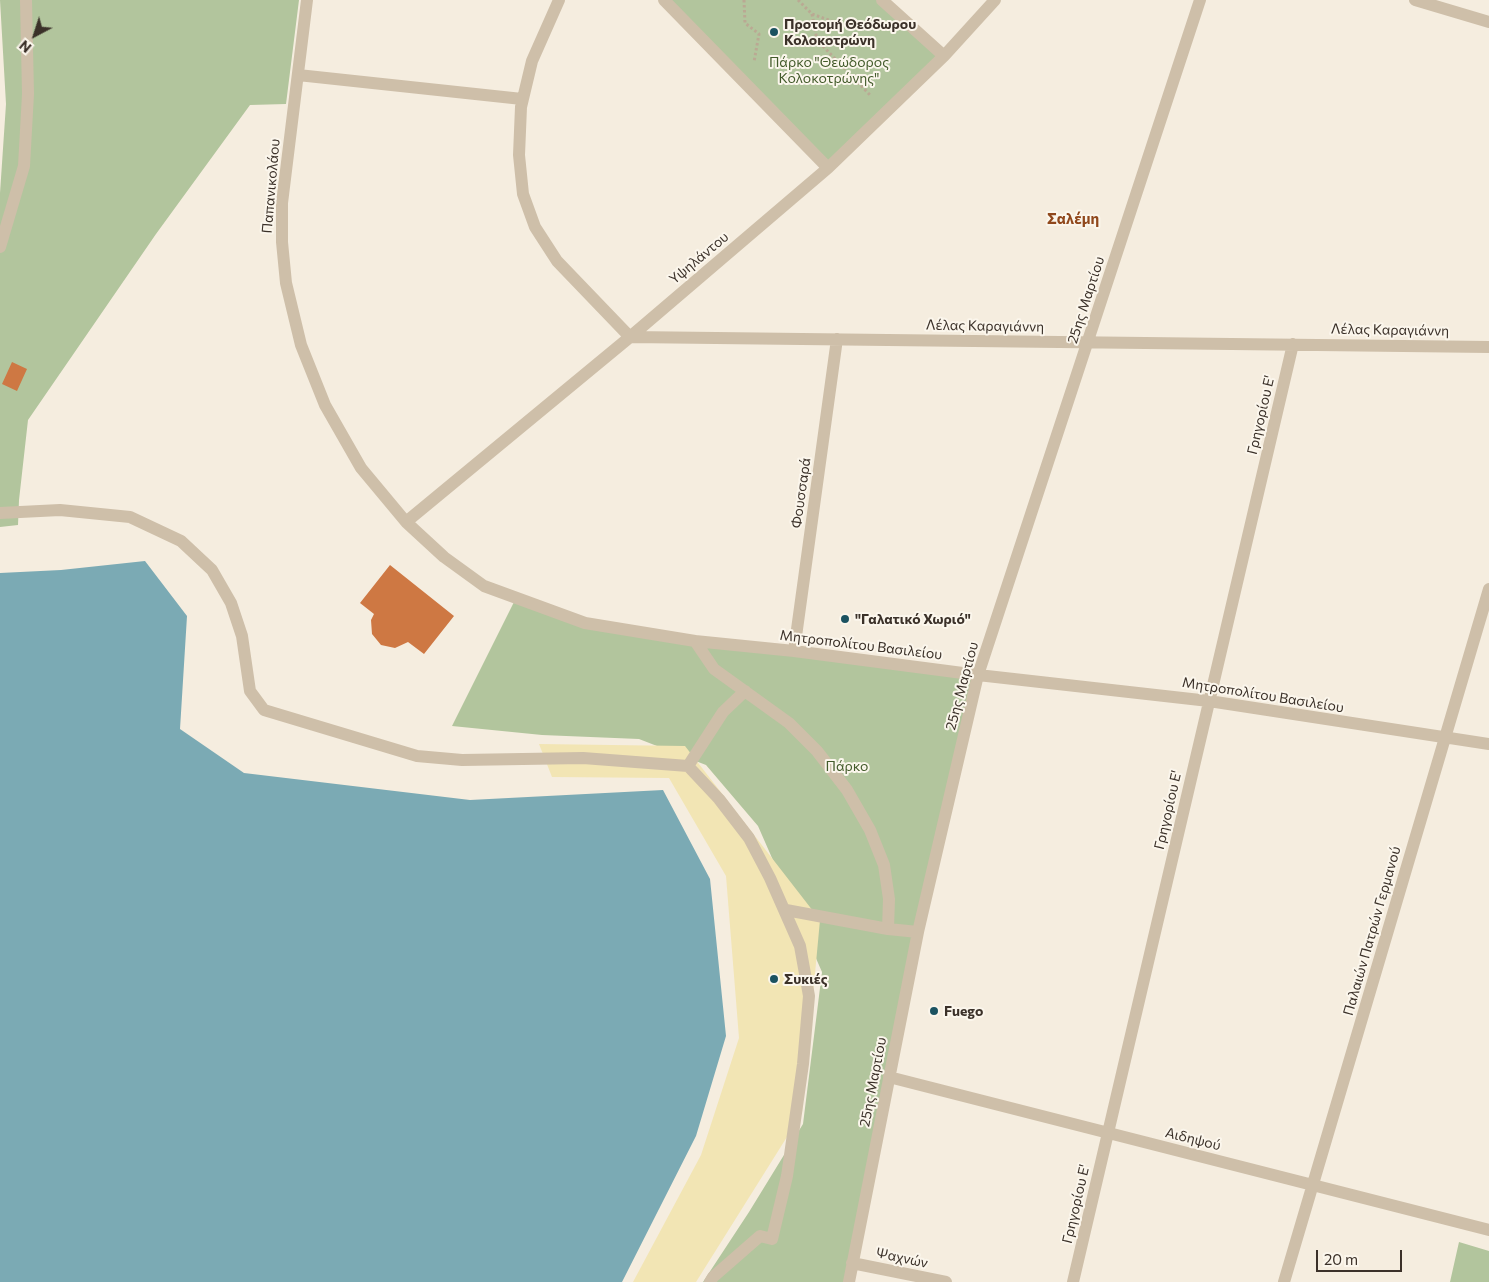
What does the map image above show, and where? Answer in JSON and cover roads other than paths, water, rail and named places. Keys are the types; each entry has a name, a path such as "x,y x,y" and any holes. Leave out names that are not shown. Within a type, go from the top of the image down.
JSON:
{"street":[{"path":"0,247 24,166 28,94 26,0"},
{"name":"Παπανικολάου","path":"307,0 282,203 282,242 286,283 301,346 325,405 361,468 406,522"},
{"path":"559,0 532,61 522,99 520,155 523,194 535,227 557,261 630,337"},
{"path":"664,0 828,168"},
{"path":"882,0 944,56"},
{"name":"Υψηλάντου","path":"406,522 630,337 828,168 944,56 995,0"},
{"name":"25ης Μαρτίου","path":"849,1282 918,932 978,675 1200,0"},
{"path":"1415,0 1489,22"},
{"path":"298,75 522,99"},
{"name":"Λέλας Καραγιάννη","path":"630,337 1489,346"},
{"name":"Φουσσαρά","path":"794,651 837,339"},
{"name":"Γρηγορίου Ε'","path":"1073,1282 1293,344"},
{"path":"0,513 60,510 130,517 180,541 212,570 231,603 242,636 250,691 264,710 417,756 462,760 583,758 688,766 719,799 749,838 786,910 800,946 809,996 803,1064 787,1176 772,1239 760,1236 710,1282"},
{"name":"Μητροπολίτου Βασιλείου","path":"406,522 444,557 484,586 585,623 695,641 794,651 978,675 1209,701 1489,744"},
{"name":"Παλαιών Πατρών Γερμανού","path":"1284,1282 1489,589"},
{"path":"695,641 714,669 789,723 817,751 847,790 870,830 884,865 889,899 888,929"},
{"path":"688,766 723,712 744,691"},
{"path":"786,910 888,929 918,932"},
{"name":"Αιδηψού","path":"889,1077 1489,1230"},
{"name":"Ψαχνών","path":"852,1263 946,1282"}],"water":[{"path":"145,561 187,616 180,729 244,773 470,800 663,790 710,879 726,1036 696,1136 622,1282 0,1282 0,573 61,570"}],"place":[{"name":"Προτομή Θεόδωρου Κολοκοτρώνη","path":"774,32"},
{"name":"\"Γαλατικό Χωριό\"","path":"845,619"},
{"name":"Συκιές","path":"774,979"},
{"name":"Fuego","path":"934,1011"}],"district":[{"name":"Σαλέμη","path":"1073,219"}],"park label":[{"name":"Πάρκο \"Θεώδορος Κολοκοτρώνης\"","path":"829,70"},
{"name":"Πάρκο","path":"847,766"}]}
